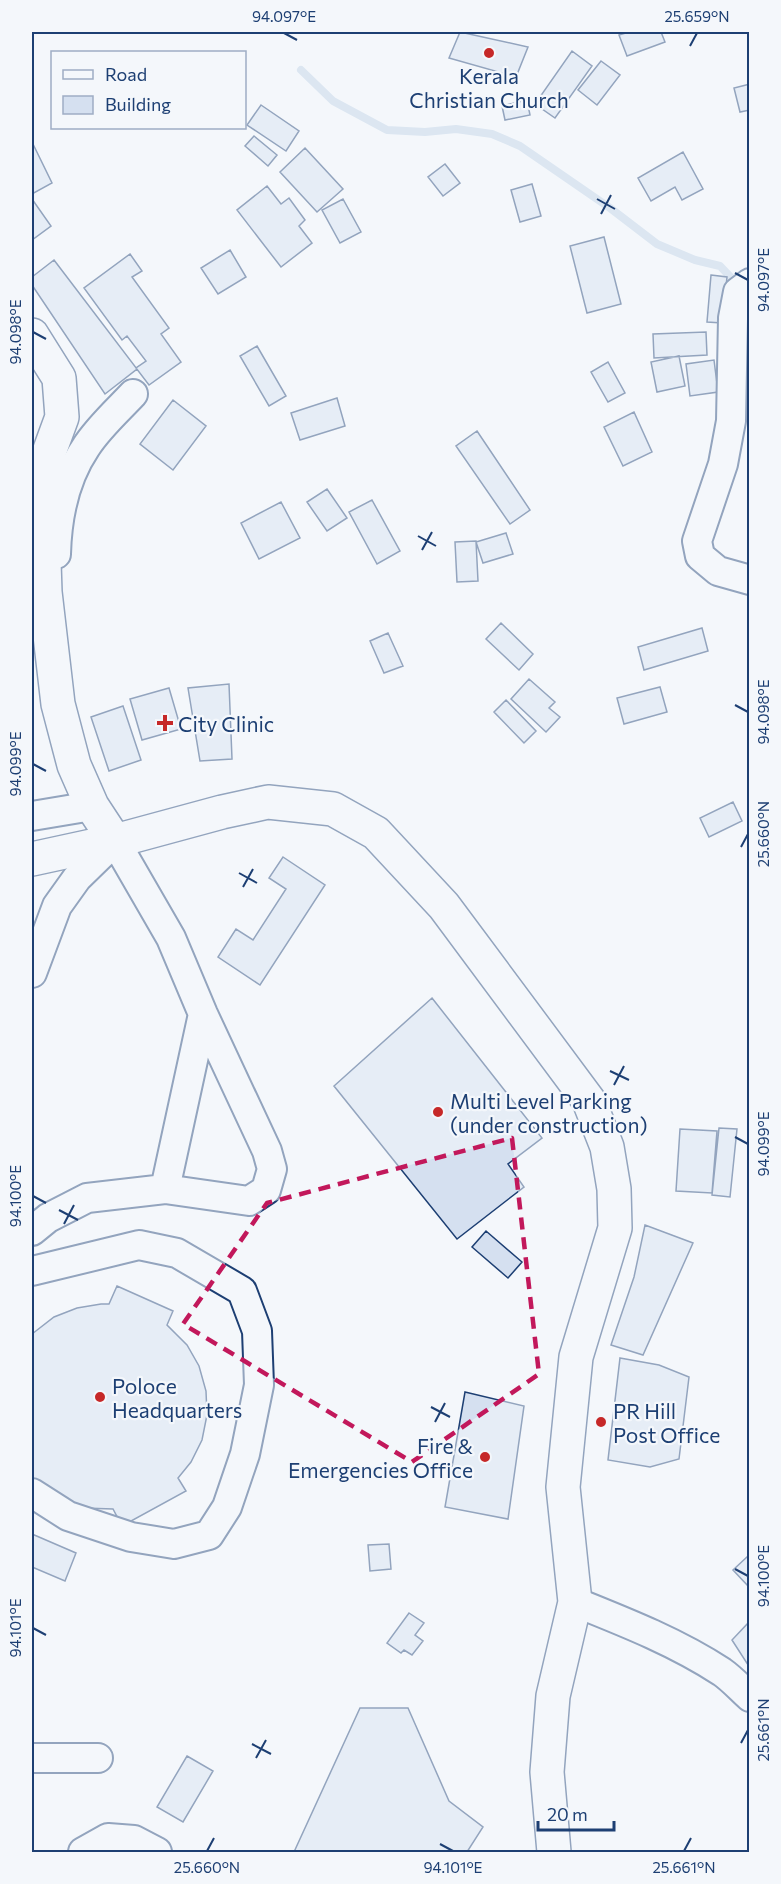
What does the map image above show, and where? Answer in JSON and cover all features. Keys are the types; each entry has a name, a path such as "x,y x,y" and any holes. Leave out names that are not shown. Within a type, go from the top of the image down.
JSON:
{"main road":[{"path":"32,335 59,378 62,417 47,458 42,502 45,592 58,704 75,765 92,806 115,841"},
{"path":"32,859 115,841 268,802 333,809 376,833 444,906 589,1101 607,1147 614,1189 615,1228 576,1357 563,1487 575,1602 554,1696 547,1772 554,1852"}],"street":[{"path":"750,283 738,292 733,318 731,421 723,464 697,541 700,556 718,571 750,580"},
{"path":"48,619 57,523 74,468 86,446 133,394"},
{"path":"32,816 92,806"},
{"path":"32,973 57,906 77,878 115,841 171,938 203,1014 267,1151 272,1169 266,1190 249,1201 165,1189 87,1198 48,1218 32,1231"},
{"path":"165,1189 203,1014"},
{"path":"32,1270 139,1245 177,1253 242,1291 257,1331 259,1385 244,1454 227,1507 209,1535 174,1544 131,1538 32,1506"},
{"path":"32,1493 68,1516"},
{"path":"575,1602 677,1645 724,1674 750,1697"},
{"path":"32,1758 98,1758"},
{"path":"83,1852 108,1838 134,1840 157,1852"}],"highlighted area":[{"path":"512,1138 539,1374 412,1462 183,1324 267,1203"}],"building":[{"name":"Kerala Christian Church","path":"460,32 528,47 516,77 449,58"},
{"path":"629,32 661,32 665,42 627,56 619,35"},
{"path":"572,51 592,66 555,118 535,104"},
{"path":"601,61 620,75 597,105 578,90"},
{"path":"750,84 750,110 740,112 734,88"},
{"path":"527,100 530,115 505,120 502,106"},
{"path":"261,105 299,131 286,151 247,125"},
{"path":"254,136 277,155 268,166 245,146"},
{"path":"32,142 52,183 32,194"},
{"path":"305,148 343,189 317,212 280,172"},
{"path":"683,152 703,189 682,200 675,187 651,201 638,178"},
{"path":"445,164 460,183 443,196 428,177"},
{"path":"532,184 541,216 520,222 511,190"},
{"path":"267,186 281,204 289,198 305,220 299,226 312,243 281,267 237,210"},
{"path":"32,199 51,226 32,240"},
{"path":"343,199 361,232 340,243 322,210"},
{"path":"604,237 621,304 587,313 570,246"},
{"path":"230,250 246,277 218,294 201,268"},
{"path":"130,254 142,271 132,277 169,328 161,334 181,362 149,385 136,368 146,361 127,336 122,340 84,288"},
{"path":"54,260 137,369 105,394 32,285 32,277"},
{"path":"711,275 727,277 722,323 707,322"},
{"path":"706,332 707,355 654,358 653,334"},
{"path":"257,346 286,396 269,406 240,356"},
{"path":"679,356 685,386 657,392 651,362"},
{"path":"714,360 718,392 690,396 686,364"},
{"path":"608,362 625,393 608,402 591,372"},
{"path":"337,398 345,426 300,440 291,413"},
{"path":"173,400 206,426 173,470 140,444"},
{"path":"634,412 652,452 623,466 604,427"},
{"path":"477,431 530,510 510,524 456,446"},
{"path":"327,489 347,518 327,531 307,502"},
{"path":"372,500 400,551 377,564 349,512"},
{"path":"281,502 300,538 259,559 241,523"},
{"path":"506,533 513,554 483,563 476,542"},
{"path":"476,541 478,581 457,582 455,542"},
{"path":"501,623 533,654 519,670 486,639"},
{"path":"702,628 708,651 644,670 638,647"},
{"path":"388,633 403,666 384,673 370,641"},
{"path":"529,679 555,702 549,708 560,717 546,732 511,699"},
{"path":"229,684 232,759 200,761 188,688"},
{"path":"660,687 667,712 624,724 617,698"},
{"path":"169,688 181,729 142,740 130,699"},
{"path":"506,700 536,731 524,743 494,712"},
{"path":"123,706 141,760 109,771 91,717"},
{"path":"733,802 742,821 709,837 700,818"},
{"path":"283,857 325,885 260,985 218,957 236,929 253,940 286,889 269,878"},
{"name":"Multi Level Parking (under construction)","path":"432,998 542,1138 508,1164 524,1187 457,1239 334,1086"},
{"path":"719,1128 737,1129 730,1197 712,1195"},
{"path":"680,1129 717,1131 712,1193 676,1191"},
{"path":"645,1225 693,1243 643,1355 611,1345 634,1277"},
{"path":"486,1231 522,1262 508,1278 472,1247"},
{"path":"117,1286 173,1311 167,1325 187,1345 199,1366 206,1391 207,1415 202,1440 191,1462 178,1478 186,1491 122,1526 113,1509 83,1508 39,1486 32,1479 32,1334 54,1317 77,1308 109,1304"},
{"path":"620,1358 659,1365 689,1377 679,1459 650,1467 608,1460"},
{"name":"Fire & Emergencies Office","path":"465,1392 524,1406 508,1519 445,1507"},
{"path":"32,1534 76,1553 65,1581 32,1567"},
{"path":"389,1544 391,1569 370,1571 368,1545"},
{"path":"748,1556 750,1558 750,1588 733,1570"},
{"path":"409,1613 424,1623 415,1635 423,1641 412,1655 404,1650 401,1653 387,1643"},
{"path":"750,1621 750,1668 732,1640"},
{"path":"360,1708 408,1708 449,1801 483,1827 467,1852 294,1852"},
{"path":"187,1756 213,1771 183,1822 157,1807"}],"waterway":[{"path":"301,70 333,101 387,130 425,132 456,129 492,134 520,146 610,208 657,244 695,260 720,266 739,286"}],"place":[{"name":"Kerala Christian Church","path":"489,53"},
{"name":"City Clinic","path":"165,723"},
{"name":"Multi Level Parking (under construction)","path":"438,1112"},
{"name":"Poloce Headquarters","path":"100,1397"},
{"name":"PR Hill Post Office","path":"601,1422"},
{"name":"Fire & Emergencies Office","path":"485,1457"}]}
